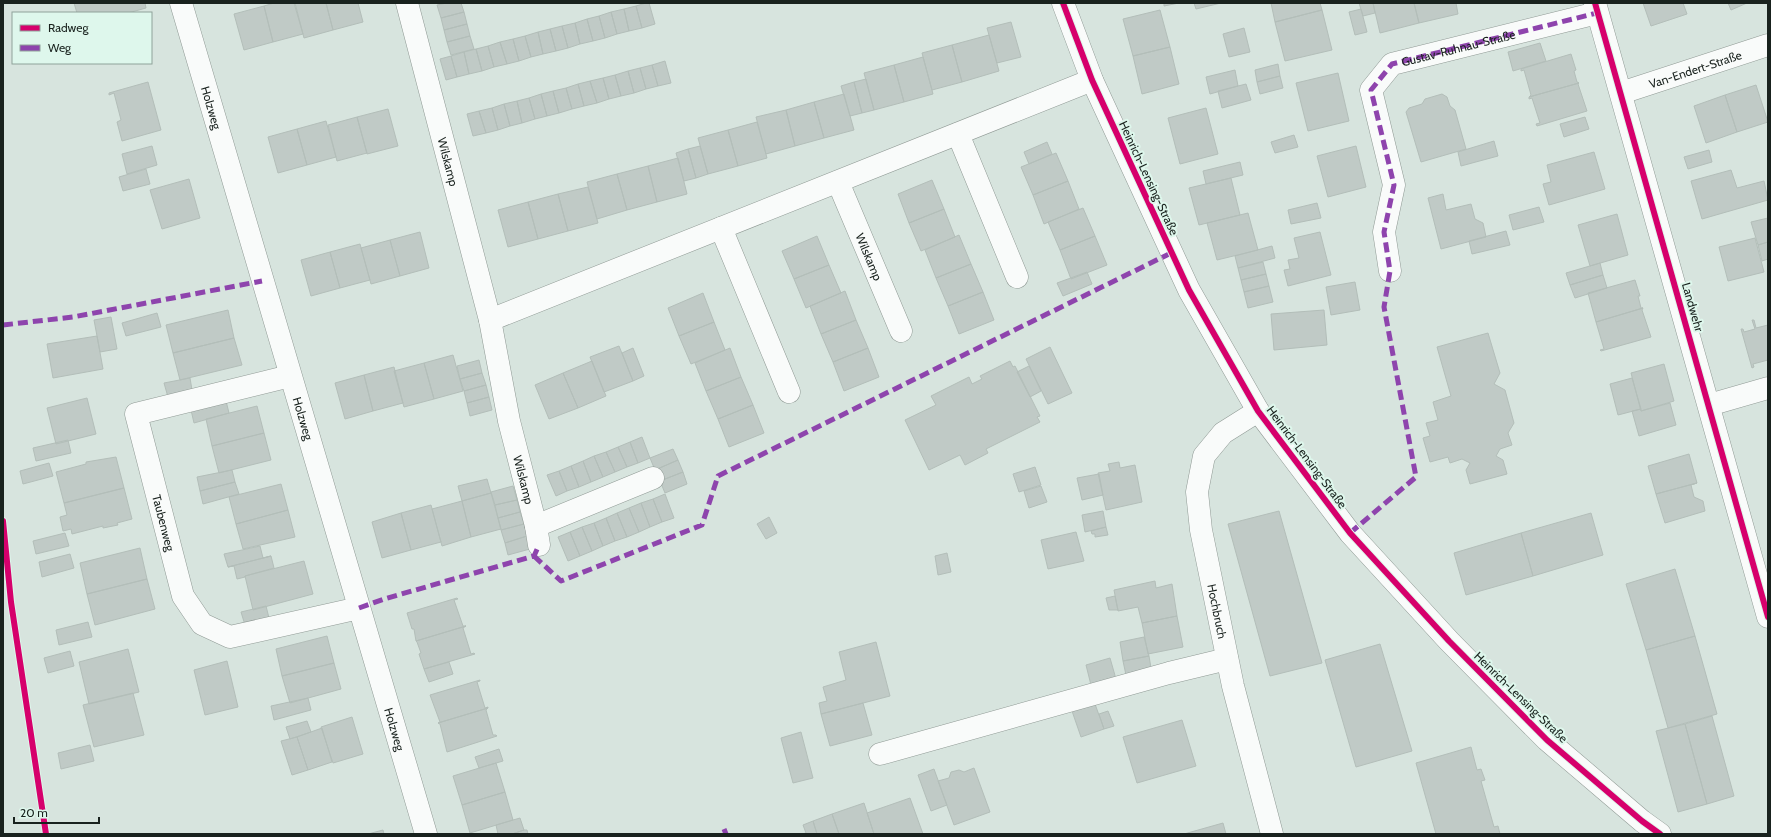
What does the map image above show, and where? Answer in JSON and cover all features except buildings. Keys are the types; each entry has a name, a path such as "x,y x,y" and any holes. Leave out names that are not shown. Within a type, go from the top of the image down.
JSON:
{"street":[{"name":"Holzweg","path":"181,3 426,834"},
{"name":"Wilskamp","path":"407,3 490,320 509,421 538,535 654,478"},
{"name":"Heinrich-Lensing-Straße","path":"1063,3 1092,80 1189,290 1258,411 1350,533 1449,641 1547,740 1660,834"},
{"name":"Landwehr","path":"1596,8 1710,405 1768,618"},
{"name":"Gustav-Ruhnau-Straße","path":"1390,271 1384,232 1394,185 1371,90 1392,64 1596,8"},
{"name":"Van-Endert-Straße","path":"1621,93 1768,45"},
{"path":"490,320 1092,80"},
{"path":"958,134 1017,277"},
{"name":"Wilskamp","path":"838,182 901,331"},
{"path":"721,228 789,392"},
{"name":"Taubenweg","path":"290,376 136,414 183,596 202,624 230,637 359,608"},
{"path":"1710,405 1768,388"},
{"name":"Hochbruch","path":"1258,411 1223,433 1204,456 1197,492 1201,530 1233,686 1272,834"},
{"path":"880,754 1169,673 1228,659"}],"marked path":[{"path":"1350,533 1416,477 1384,307 1390,271 1384,232 1394,185 1371,90 1392,64 1597,13"},
{"path":"534,556 561,581 702,525 718,476 1171,253"},
{"path":"3,325 73,317 262,281"},
{"path":"359,608 384,599 534,556 539,545"},
{"path":"724,829 726,834"}],"cycle path":[{"path":"1063,3 1092,80 1189,290 1258,411 1350,533 1449,641 1547,740 1642,821 1660,834"},
{"path":"1595,3 1768,617"},
{"path":"3,521 11,602 46,834"}]}
